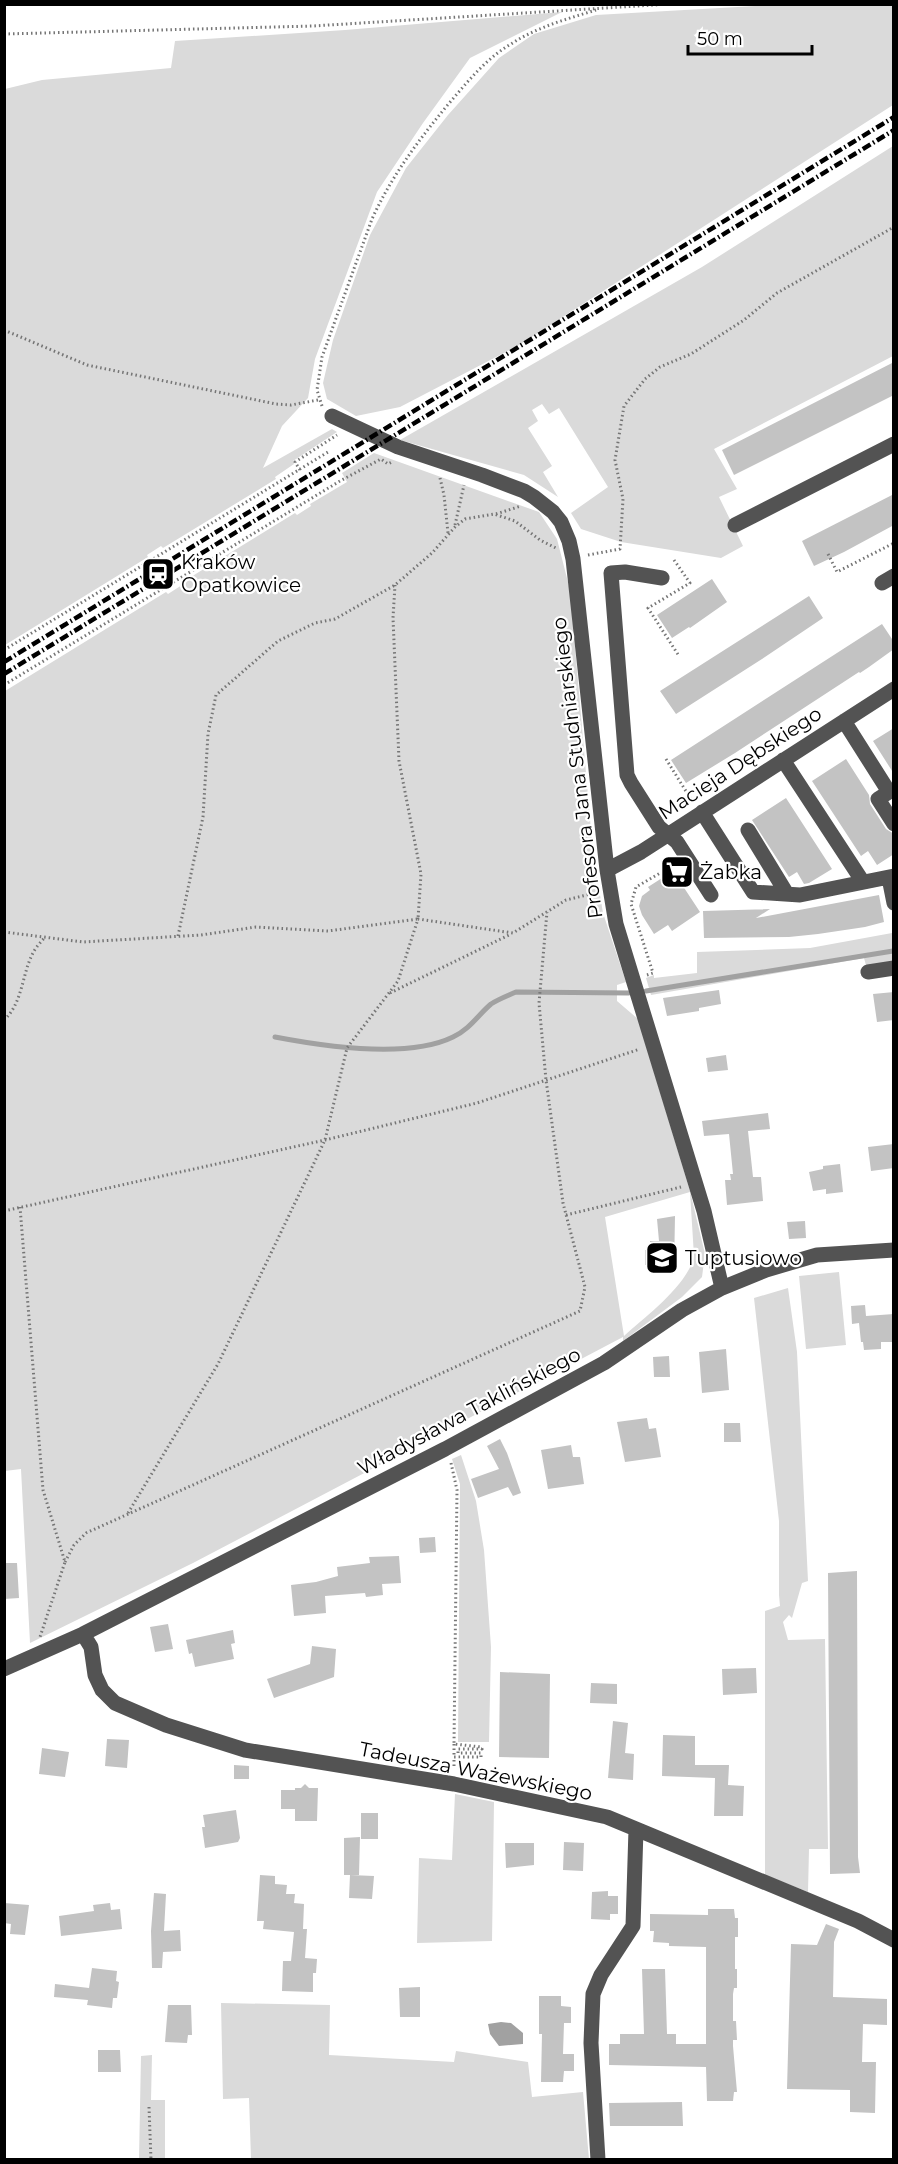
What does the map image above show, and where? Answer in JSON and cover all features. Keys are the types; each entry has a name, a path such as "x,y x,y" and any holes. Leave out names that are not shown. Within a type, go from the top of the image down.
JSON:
{"street":[{"name":"Profesora Jana Studniarskiego","path":"332,416 384,442 497,481 534,497 553,512 561,522 578,556 607,870 616,924 696,1183 722,1288"},
{"path":"735,525 894,444"},
{"path":"662,578 626,572 611,573 627,775 659,827 678,842 711,895"},
{"name":"Macieja Dębskiego","path":"607,870 641,852 894,689"},
{"path":"844,721 889,792 878,799 894,824"},
{"path":"783,760 863,882"},
{"path":"702,812 753,892 800,895 891,877 894,903"},
{"path":"748,830 788,894"},
{"path":"868,972 894,968"},
{"name":"Władysława Taklińskiego","path":"4,1670 77,1636 445,1449 604,1363 682,1310 722,1288 766,1270 817,1255 894,1250"},
{"name":"Tadeusza Ważewskiego","path":"77,1636 91,1647 95,1675 102,1690 115,1702 166,1725 245,1750 454,1784 607,1817 858,1921 894,1940"},
{"path":"598,2160 591,2043 593,1994 600,1975 633,1926 636,1829"}],"path":[{"path":"4,34 313,26 670,4"},
{"path":"332,416 323,410 318,400 317,390 322,357 365,235 382,198 408,156 456,95 492,57 537,30 601,8"},
{"path":"494,514 515,521 540,540 578,556 620,549 623,499 615,460 624,406 645,379 660,367 691,354 744,320 777,293 894,227"},
{"path":"4,330 87,365 276,404 291,405 318,400"},
{"path":"300,470 295,462 343,431"},
{"path":"4,650 328,452"},
{"path":"4,685 340,481 381,459 388,464 399,459"},
{"path":"439,473 448,535"},
{"path":"455,527 464,485 456,478"},
{"path":"178,936 203,817 208,734 216,694 278,641 315,623 336,619 395,585 432,553 465,519 520,507 534,497"},
{"path":"828,554 837,572 894,543"},
{"path":"674,560 690,583 648,608 679,656"},
{"path":"127,1515 219,1364 325,1140 347,1048 398,981 418,919 421,874 399,761 393,618 395,585"},
{"path":"645,975 653,973 631,904 636,887 687,857"},
{"path":"388,994 513,933 566,900 610,891"},
{"path":"33,1656 65,1562 74,1545 86,1533 580,1311 585,1287 566,1215 546,1080 539,1004 547,912"},
{"path":"4,932 83,942 178,936 256,927 328,931 418,919 513,933"},
{"path":"4,1020 10,1015 25,981 32,954 45,937"},
{"path":"4,1211 325,1140 477,1103 653,1045"},
{"path":"566,1215 696,1183"},
{"path":"20,1207 43,1490 65,1562"},
{"path":"445,1449 457,1490 454,1784"},
{"path":"454,1744 482,1749 458,1749 458,1753 481,1753 481,1757 454,1757"},
{"path":"149,2108 151,2160"}],"shaded area":[{"path":"774,5 893,5 893,105 519,345 400,407 356,416 327,399 323,383 333,340 370,235 406,168 448,115 499,58 534,34 596,15"},
{"path":"562,12 470,58 377,192 315,359 308,398 282,426 263,468 332,429 337,432 293,461 294,464 275,477 276,479 163,548 161,546 147,555 148,557 5,645 5,89 42,80 171,68 175,41"},
{"path":"893,146 893,356 714,449 737,489 719,497 743,546 721,558 621,542 581,529 571,513 608,487 559,408 549,414 542,404 532,410 538,421 528,428 552,466 543,472 558,497 524,475 400,440 702,267"},
{"path":"374,453 539,512 557,539 570,590 593,853 603,913 626,982 617,985 617,1001 638,1019 690,1191 705,1254 702,1277 682,1297 623,1341 623,1337 193,1563 30,1643 21,1469 5,1471 5,691 166,592 168,594 182,585 181,583 295,513 297,515 311,506 310,504 347,482 342,473","holes":["690,1192 694,1256 684,1278 675,1289 624,1336 605,1217"]},
{"path":"892,933 893,964 867,969 864,958 651,995 646,978 654,975 654,978 697,973 697,952 810,948"},
{"path":"839,1272 846,1345 806,1349 799,1276"},
{"path":"788,1288 797,1352 808,1581 802,1583 792,1618 789,1615 783,1622 788,1640 825,1639 828,1849 809,1849 808,1892 765,1875 765,1611 780,1606 779,1521 754,1298"},
{"path":"461,1455 476,1501 484,1550 491,1647 489,1742 458,1742 460,1484 452,1459"},
{"path":"455,1794 494,1802 492,1941 417,1943 419,1858 452,1860"},
{"path":"221,2003 330,2005 329,2055 454,2062 456,2051 528,2062 532,2097 583,2092 589,2159 251,2159 249,2098 223,2099"},
{"path":"511,2023 523,2033 523,2044 499,2046 490,2034 488,2024"},
{"path":"152,2055 151,2100 165,2100 165,2159 139,2159 141,2056"}],"building":[{"path":"894,362 894,395 734,475 722,450"},
{"path":"894,494 894,525 814,566 802,541"},
{"path":"712,579 727,602 672,638 657,615"},
{"path":"809,596 823,618 676,714 660,691"},
{"path":"882,624 894,642 894,649 686,783 671,760"},
{"path":"894,728 894,774 873,741"},
{"path":"846,759 869,795 870,804 886,829 894,834 894,854 877,865 868,851 861,856 812,781"},
{"path":"786,798 832,869 809,883 804,884 797,872 789,877 752,820"},
{"path":"673,871 700,912 672,931 668,925 654,934 639,906 642,896 650,890 648,887"},
{"path":"879,895 884,922 865,927 789,937 704,938 703,911 770,909 756,918"},
{"path":"719,990 721,1004 699,1008 699,1011 667,1016 663,998"},
{"path":"894,992 894,1020 877,1022 873,994"},
{"path":"726,1055 728,1070 708,1072 706,1058"},
{"path":"768,1113 770,1129 748,1131 753,1177 761,1177 763,1201 727,1205 725,1180 731,1180 730,1174 733,1174 729,1134 704,1136 702,1121"},
{"path":"894,1144 894,1168 871,1171 868,1147"},
{"path":"840,1164 843,1192 826,1194 826,1189 813,1191 809,1172 823,1169 823,1166"},
{"path":"675,1216 674,1270 649,1269 649,1265 645,1265 645,1250 650,1250 650,1241 659,1241 657,1219"},
{"path":"805,1221 806,1238 789,1239 787,1222"},
{"path":"865,1305 866,1316 894,1314 894,1342 881,1342 881,1349 864,1350 859,1323 852,1324 851,1306"},
{"path":"726,1349 729,1390 702,1393 699,1352"},
{"path":"669,1356 670,1377 654,1377 653,1357"},
{"path":"647,1418 649,1429 656,1428 661,1457 625,1462 617,1422"},
{"path":"724,1423 740,1423 741,1442 724,1442"},
{"path":"500,1439 521,1493 513,1496 508,1487 478,1498 471,1479 499,1469 487,1446"},
{"path":"571,1445 573,1457 580,1457 584,1484 548,1489 541,1450"},
{"path":"435,1537 436,1552 420,1553 419,1538"},
{"path":"399,1556 401,1583 382,1584 383,1595 366,1597 365,1593 325,1596 326,1613 294,1616 291,1585 338,1576 337,1567 370,1563 369,1557"},
{"path":"4,1563 17,1563 19,1598 4,1599"},
{"path":"857,1571 858,1857 860,1873 830,1874 828,1573"},
{"path":"168,1624 173,1649 155,1652 150,1627"},
{"path":"233,1630 235,1643 231,1644 234,1659 195,1667 186,1640"},
{"path":"312,1646 336,1649 334,1677 274,1698 267,1679 310,1664"},
{"path":"756,1668 757,1693 723,1695 722,1669"},
{"path":"500,1672 550,1674 549,1758 499,1757"},
{"path":"591,1683 617,1684 617,1704 590,1703"},
{"path":"613,1721 628,1723 625,1753 634,1754 633,1780 608,1778"},
{"path":"663,1735 695,1736 695,1765 729,1765 728,1785 744,1786 743,1816 714,1816 715,1778 662,1776"},
{"path":"107,1739 129,1740 127,1768 105,1766"},
{"path":"42,1748 69,1752 65,1777 39,1774"},
{"path":"234,1765 249,1766 249,1779 234,1779"},
{"path":"305,1784 309,1788 318,1788 317,1821 295,1821 295,1809 281,1809 281,1790 295,1790"},
{"path":"236,1810 240,1838 238,1842 205,1848 203,1815"},
{"path":"361,1813 378,1813 378,1839 361,1839"},
{"path":"360,1837 359,1875 344,1875 344,1838"},
{"path":"564,1842 584,1843 583,1871 563,1870"},
{"path":"505,1843 534,1843 534,1865 506,1868"},
{"path":"260,1875 275,1876 275,1884 287,1885 286,1894 295,1894 294,1903 304,1904 303,1929 307,1929 305,1958 317,1959 316,1973 313,1973 313,1992 282,1991 283,1961 291,1961 294,1932 263,1929 264,1921 257,1921"},
{"path":"350,1875 374,1876 372,1899 349,1898"},
{"path":"608,1891 608,1896 618,1896 618,1914 610,1914 610,1920 591,1919 592,1892"},
{"path":"154,1893 166,1894 164,1931 180,1930 181,1951 163,1952 162,1968 152,1968 151,1931"},
{"path":"4,1903 29,1905 25,1935 10,1934 11,1924 4,1923"},
{"path":"110,1903 111,1910 120,1909 122,1929 61,1936 59,1916 94,1911 93,1905"},
{"path":"708,1909 734,1909 735,1918 738,1918 738,1937 735,1937 737,1988 734,1988 733,1994 733,2021 736,2021 737,2040 733,2040 733,2046 737,2092 734,2092 733,2101 707,2101 706,2067 609,2065 609,2044 620,2044 620,2034 644,2034 642,1969 665,1969 667,2034 676,2034 676,2044 706,2044 706,1947 669,1946 669,1943 653,1942 654,1931 650,1931 650,1914 708,1915"},
{"path":"826,1924 839,1929 834,1942 833,1997 887,1999 887,2025 863,2024 862,2062 876,2062 875,2113 850,2112 850,2090 787,2089 791,1944 817,1945"},
{"path":"92,1968 117,1971 116,1981 119,1982 117,1998 113,1998 112,2008 87,2005 88,2000 54,1997 55,1984 89,1988"},
{"path":"420,1987 420,2017 400,2017 399,1988"},
{"path":"539,1996 561,1996 561,2006 571,2007 571,2023 564,2023 563,2054 574,2054 574,2071 564,2071 563,2082 541,2082 542,2034 539,2034"},
{"path":"168,2005 191,2005 192,2035 188,2035 187,2043 165,2042"},
{"path":"98,2050 120,2050 121,2072 98,2072"},
{"path":"682,2102 683,2126 610,2126 609,2103"}],"waterway":[{"path":"646,991 893,951"},
{"path":"275,1037 365,1049 413,1048 434,1044 459,1034 491,1004 516,992 629,993"}],"railway":[{"path":"4,662 894,117"},
{"path":"4,674 894,130"}],"place":[{"name":"Kraków Opatkowice","path":"158,574"},
{"name":"Żabka","path":"677,872"},
{"name":"Tuptusiowo","path":"662,1258"}]}
